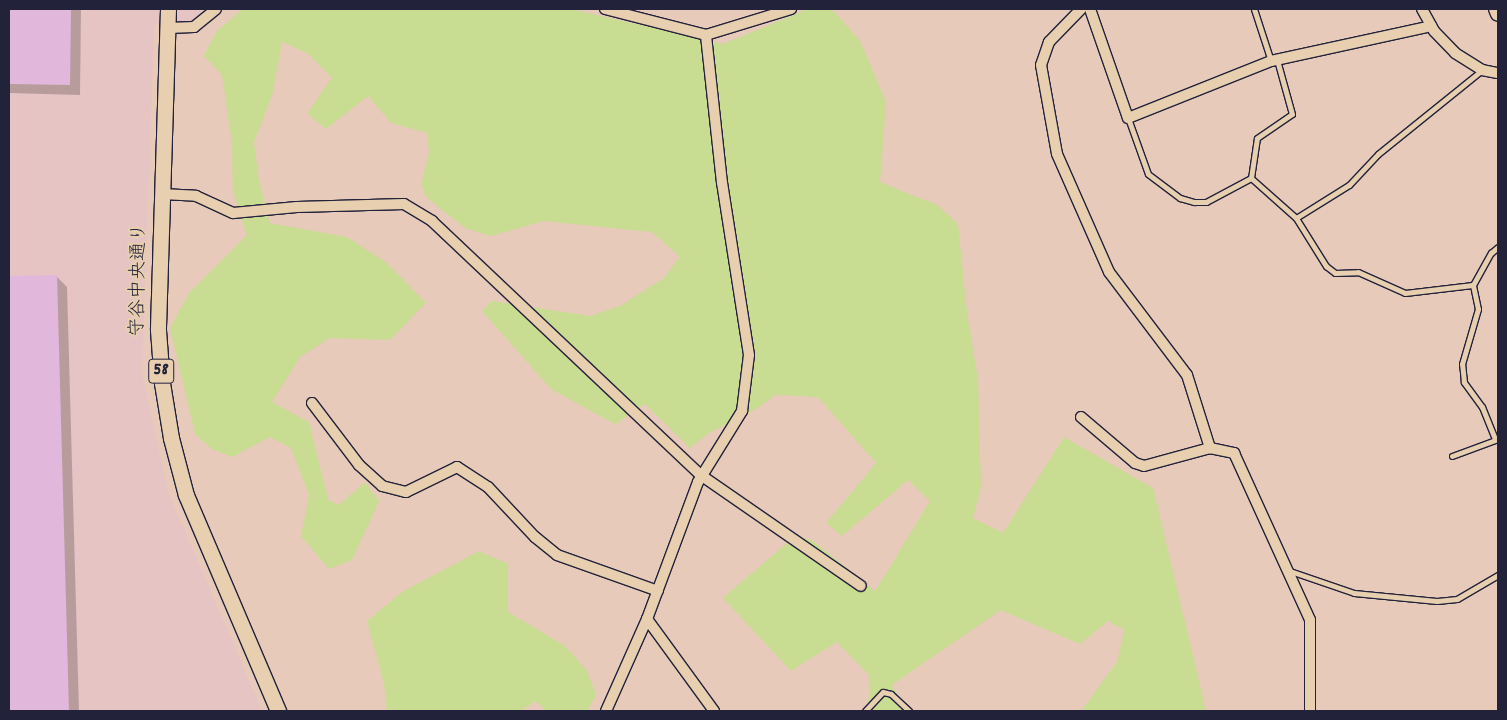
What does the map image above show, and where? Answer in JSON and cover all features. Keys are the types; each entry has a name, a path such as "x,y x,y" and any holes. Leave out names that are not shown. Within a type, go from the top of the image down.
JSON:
{"main road":[{"name":"守谷中央通り","path":"168,9 158,330 171,438 186,495 278,711"}],"street":[{"path":"168,28 194,27 216,9"},
{"path":"605,9 706,35 791,9"},
{"path":"1081,9 1049,42 1041,65 1057,154 1109,272 1187,375 1210,448"},
{"path":"1090,9 1128,118 1274,60 1431,26"},
{"path":"1422,9 1431,26 1455,53 1482,70 1498,73"},
{"path":"1496,9 1498,14"},
{"path":"606,711 648,619 702,476 742,411 749,355 722,183 706,35"},
{"path":"162,194 196,196 233,213 297,207 404,204 432,221 702,476 861,586"},
{"path":"312,403 359,465 382,486 406,492 457,467 488,487 535,537 557,555 658,591"},
{"path":"1081,417 1135,463 1144,466 1210,448 1234,453 1310,620 1310,711"},
{"path":"648,619 714,711"}],"lane":[{"path":"1251,178 1257,138 1292,114 1254,9"},
{"path":"1296,218 1349,185 1378,154 1482,70"},
{"path":"1128,118 1148,174 1180,198 1206,202 1251,178"},
{"path":"1251,178 1296,218 1326,266 1335,273 1358,272 1404,293 1473,285"},
{"path":"1452,456 1496,439 1482,407 1464,382 1462,364 1478,309 1473,285 1491,253 1498,247"},
{"path":"1287,570 1354,593 1437,601 1457,599 1498,575"},
{"path":"865,711 883,692 891,694 909,711"}],"shaded area":[{"path":"9,9 216,9 194,27 154,24 142,374 168,492 262,711 9,711"}],"green space":[{"path":"243,9 571,9 723,44 808,9 832,9 860,41 886,102 880,182 937,205 958,224 967,313 978,380 981,487 973,518 1003,533 1064,437 1153,488 1206,711 1081,711 1117,662 1124,630 1108,621 1080,644 1001,610 892,685 906,711 865,711 870,695 869,675 837,642 791,671 723,598 794,537 812,540 875,591 930,501 908,480 842,536 826,523 876,463 818,397 775,395 758,408 709,433 690,448 645,404 615,424 551,389 482,311 492,301 591,316 622,305 664,278 680,257 652,232 544,221 491,236 465,228 426,197 421,185 429,152 427,133 391,123 368,96 326,129 307,113 332,78 307,53 282,42 272,95 254,142 259,182 270,223 347,237 387,263 426,303 390,340 330,338 300,357 272,402 309,422 328,500 339,505 365,482 379,501 352,560 329,569 301,536 309,495 291,448 270,437 232,457 212,449 195,434 170,328 189,293 247,235 233,191 232,145 222,75 204,56 216,32"},
{"path":"479,551 508,564 508,612 565,646 587,671 596,695 587,711 547,711 535,701 521,711 387,711 384,684 367,621 402,592"}],"building":[{"path":"9,9 71,9 70,85 9,84"},
{"path":"57,275 69,711 9,711 9,276"}]}
